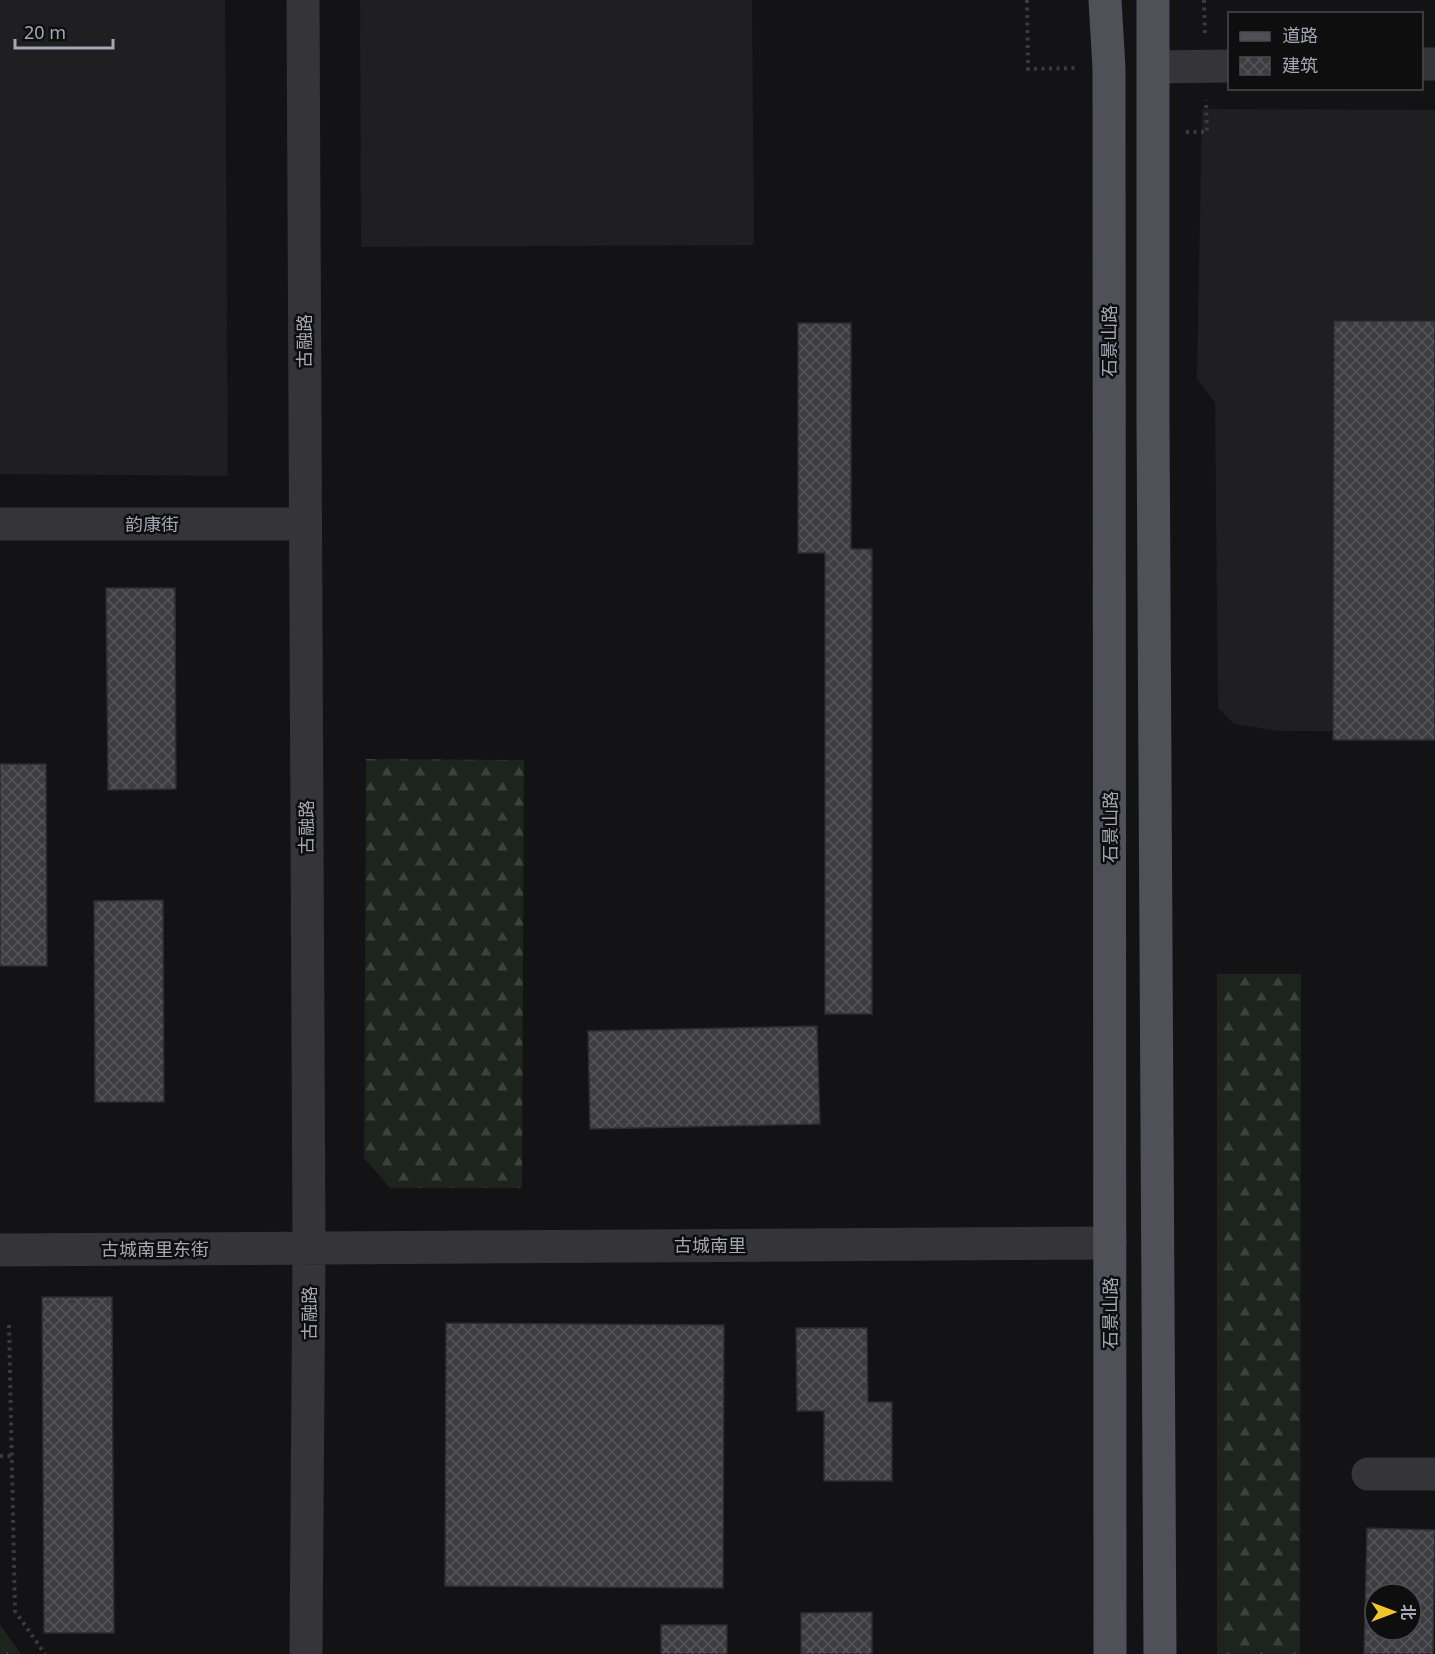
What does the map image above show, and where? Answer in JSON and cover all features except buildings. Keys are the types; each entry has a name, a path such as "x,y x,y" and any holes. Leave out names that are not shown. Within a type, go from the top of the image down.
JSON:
{"main road":[{"name":"石景山路","path":"1105,0 1109,68 1110,1654"},
{"path":"1153,0 1153,429 1160,1654"}],"street":[{"name":"古融路","path":"303,0 309,1248 306,1654"},
{"path":"1154,67 1228,66"},
{"name":"韵康街","path":"0,524 304,524"},
{"name":"古城南里","path":"309,1248 1110,1243"},
{"name":"古城南里东街","path":"0,1250 309,1248"},
{"path":"1368,1474 1435,1474"}],"path":[{"path":"1027,0 1028,69 1109,68"},
{"path":"1206,98 1207,132"},
{"path":"9,1325 15,1611 45,1654"},
{"path":"0,1456 12,1456"}],"shaded area":[{"path":"0,0 225,0 228,476 0,474"},
{"path":"360,0 752,0 754,245 361,247"},
{"path":"1202,109 1435,110 1435,732 1279,731 1234,724 1218,708 1215,402 1197,379"}],"green space":[{"path":"366,759 524,760 522,1188 390,1188 364,1158"},
{"path":"1217,974 1301,974 1300,1654 1217,1654"},
{"path":"0,1625 21,1654 0,1654"}]}
